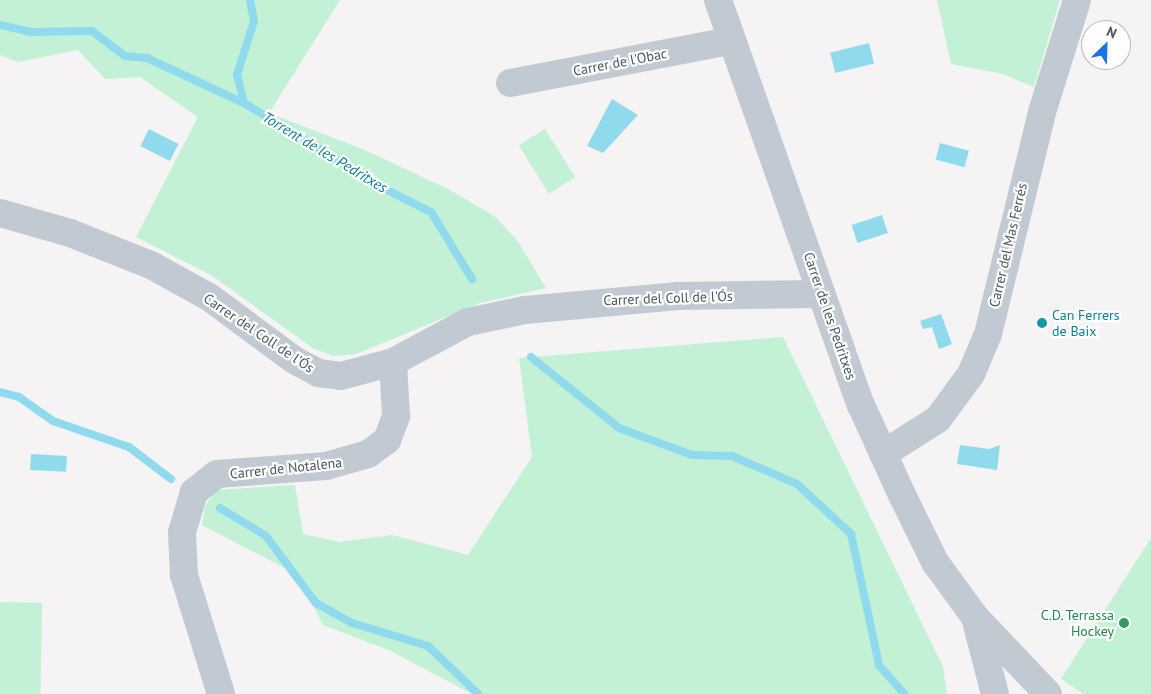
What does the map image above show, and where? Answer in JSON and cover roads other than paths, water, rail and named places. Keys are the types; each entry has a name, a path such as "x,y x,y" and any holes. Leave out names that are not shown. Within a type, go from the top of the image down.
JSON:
{"street":[{"name":"Carrer de les Pedritxes","path":"718,0 821,294 883,454 935,562 975,617 1048,694"},
{"name":"Carrer del Mas Ferrés","path":"883,454 938,419 971,374 984,342 1042,112 1077,0"},
{"name":"Carrer de l'Obac","path":"510,84 731,41"},
{"name":"Carrer del Coll de l'Ós","path":"0,213 70,233 151,264 208,297 318,373 340,376 394,362 468,322 525,310 669,297 821,294"},
{"name":"Carrer de Notalena","path":"221,694 184,575 182,532 194,492 217,474 326,466 368,454 387,440 396,416 394,362"},
{"name":"Carrer de les Pedritxes","path":"975,617 995,694"}],"water":[{"path":"869,43 874,63 835,73 830,53"},
{"path":"612,99 638,115 603,153 587,146"},
{"path":"149,129 178,144 170,161 140,146"},
{"path":"940,143 969,151 965,167 936,159"},
{"path":"882,215 888,233 857,243 852,225"},
{"path":"941,314 952,344 939,349 932,327 923,329 920,321"},
{"path":"960,445 989,449 1000,445 997,470 957,464"},
{"path":"31,454 67,456 66,472 30,470"}],"waterway":[{"name":"Torrent de les Pedritxes","path":"250,0 254,21 237,75 244,103 385,189 431,212 472,279"},
{"path":"0,25 31,32 92,31 125,56 147,58 244,103"},
{"name":"Torrent de les Pedritxes","path":"531,357 619,428 692,455 732,456 797,484 851,534 879,665 904,694"},
{"path":"0,392 19,397 53,421 129,447 171,479"},
{"path":"220,508 266,536 316,603 352,623 428,646 478,694"}],"place":[{"name":"Can Ferrers de Baix","path":"1042,323"},
{"name":"C.D. Terrassa Hockey","path":"1124,623"}]}
